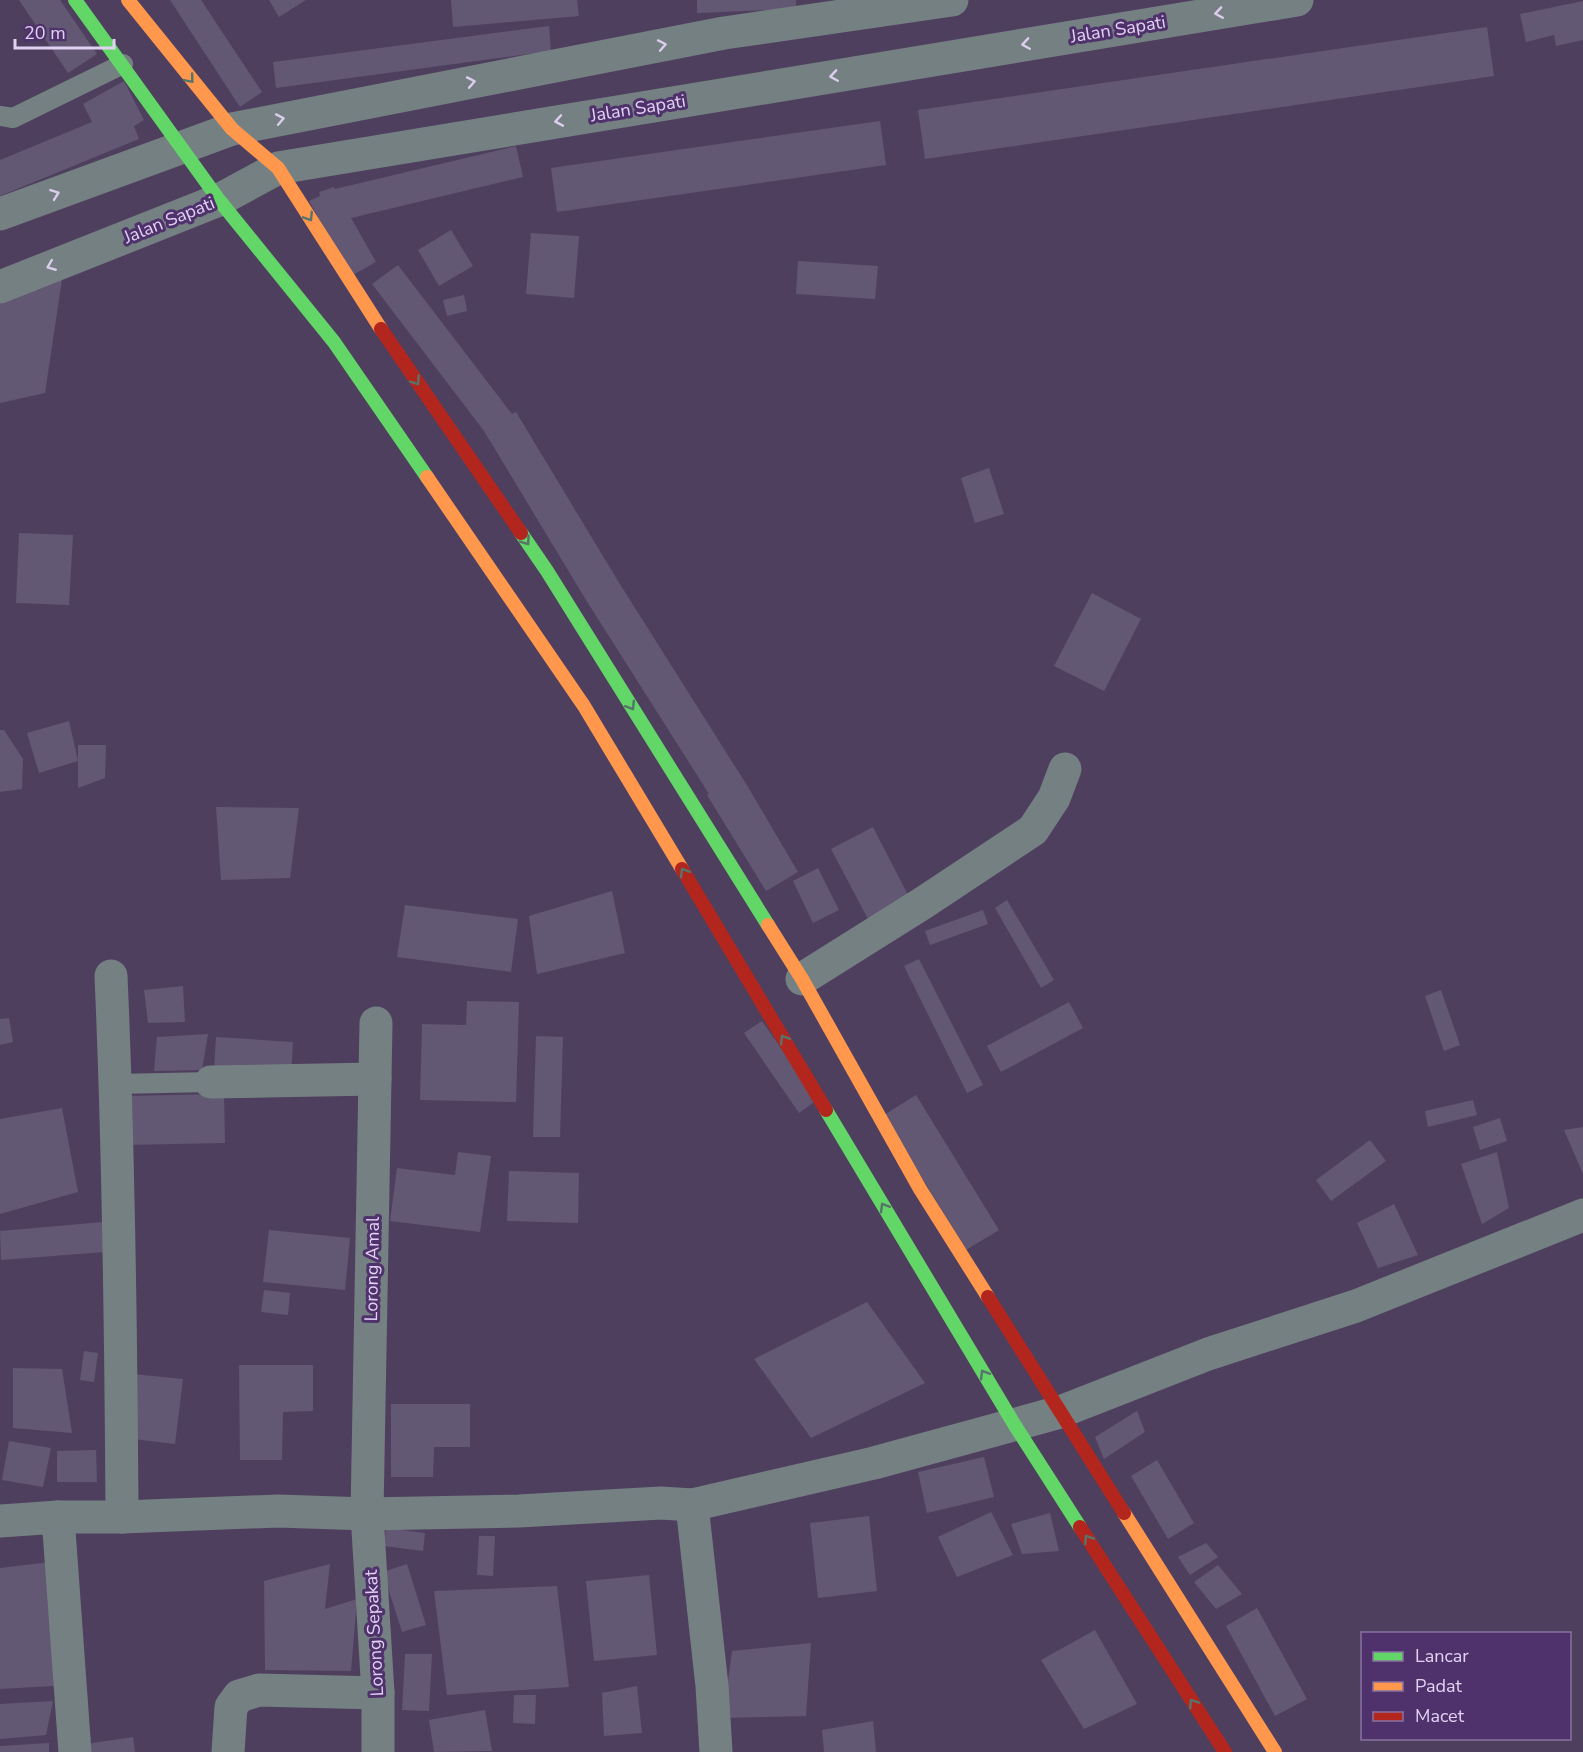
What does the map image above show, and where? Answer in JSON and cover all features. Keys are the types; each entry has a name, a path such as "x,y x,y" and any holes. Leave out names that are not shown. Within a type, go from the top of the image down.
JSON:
{"street":[{"path":"75,0 219,200 334,342 584,706 1014,1424 1225,1752"},
{"path":"128,0 232,129 278,168 387,338 547,571 802,979 920,1189 1275,1752"},
{"path":"0,214 232,129 724,33 952,0"},
{"name":"Jalan Sapati","path":"0,286 219,200 278,168 1297,0"},
{"path":"802,979 1033,830 1054,798 1065,769"},
{"path":"111,976 121,1276 122,1517"},
{"name":"Lorong Amal","path":"367,1514 376,1023"},
{"path":"211,1082 375,1079"},
{"path":"0,1521 58,1516 122,1517 278,1511 367,1514 661,1503 692,1505 874,1463 1060,1412 1208,1354 1356,1306 1583,1215"},
{"path":"692,1505 712,1686 716,1752"},
{"name":"Lorong Sepakat","path":"367,1514 378,1693 378,1752"},
{"path":"58,1516 75,1752"},
{"path":"228,1752 231,1707 238,1696 259,1690 378,1693"}],"lane":[{"path":"0,116 13,118 123,64"},
{"path":"116,1084 211,1082"}],"building":[{"path":"19,0 60,0 97,54 68,73"},
{"path":"170,0 201,0 262,92 240,107"},
{"path":"269,0 306,0 279,17"},
{"path":"451,0 577,0 579,16 453,27"},
{"path":"697,0 796,0 796,9 697,13"},
{"path":"1583,1 1583,40 1556,46 1554,35 1526,42 1520,14"},
{"path":"549,26 551,51 276,88 273,62"},
{"path":"1487,27 1494,76 925,159 918,110"},
{"path":"124,81 144,120 134,126 139,139 0,196 0,160 92,122 83,104"},
{"path":"880,121 886,165 557,212 551,168"},
{"path":"516,146 523,177 351,218 376,262 351,276 309,201 320,196 319,192 334,187 335,189"},
{"path":"451,230 473,266 439,286 418,250"},
{"path":"531,233 579,236 574,298 526,294"},
{"path":"798,261 878,266 875,299 796,294"},
{"path":"398,265 512,414 516,412 798,872 766,891 707,795 709,794 586,600 484,431 372,284"},
{"path":"63,273 45,393 0,403 0,296"},
{"path":"464,295 467,311 447,316 443,300"},
{"path":"989,468 1004,514 975,523 961,478"},
{"path":"19,533 73,535 69,605 16,603"},
{"path":"1092,593 1141,619 1104,691 1054,666"},
{"path":"69,721 78,761 39,773 27,733"},
{"path":"0,730 4,730 23,759 22,789 0,792"},
{"path":"78,745 106,745 105,778 78,788"},
{"path":"216,807 299,808 290,878 221,880"},
{"path":"873,827 909,897 868,919 831,849"},
{"path":"818,868 839,910 813,923 793,881"},
{"path":"612,891 625,953 537,974 529,916"},
{"path":"1007,900 1054,980 1041,988 995,908"},
{"path":"405,905 518,919 511,972 397,957"},
{"path":"983,910 988,924 930,945 925,931"},
{"path":"919,959 983,1085 967,1093 904,966"},
{"path":"183,986 185,1022 148,1023 144,990"},
{"path":"1441,990 1460,1045 1444,1051 1425,996"},
{"path":"467,1001 519,1002 516,1102 420,1100 422,1024 466,1025"},
{"path":"1069,1002 1083,1028 1001,1072 987,1046"},
{"path":"9,1018 13,1042 0,1045 0,1019"},
{"path":"762,1021 817,1100 799,1113 744,1033"},
{"path":"208,1034 202,1070 154,1071 157,1037"},
{"path":"536,1036 563,1037 560,1137 533,1137"},
{"path":"216,1037 293,1042 291,1075 214,1070"},
{"path":"224,1094 225,1143 125,1145 124,1096"},
{"path":"916,1095 999,1230 966,1250 884,1115"},
{"path":"1473,1100 1477,1115 1428,1127 1425,1111"},
{"path":"62,1108 78,1192 0,1214 0,1119"},
{"path":"1500,1118 1507,1141 1480,1150 1473,1127"},
{"path":"1583,1127 1583,1174 1564,1130"},
{"path":"1370,1140 1386,1161 1331,1201 1316,1180"},
{"path":"458,1152 491,1156 480,1232 390,1221 397,1168 455,1175"},
{"path":"1497,1152 1509,1208 1482,1224 1461,1164"},
{"path":"509,1171 579,1173 578,1223 507,1221"},
{"path":"1394,1204 1418,1255 1378,1268 1357,1223"},
{"path":"103,1222 105,1252 1,1260 0,1231"},
{"path":"269,1230 350,1238 345,1290 263,1282"},
{"path":"264,1290 290,1293 288,1315 261,1312"},
{"path":"867,1302 925,1383 811,1438 754,1359"},
{"path":"84,1351 98,1353 94,1382 80,1380"},
{"path":"239,1365 313,1365 313,1411 283,1412 282,1460 240,1460"},
{"path":"13,1368 62,1369 72,1433 13,1428"},
{"path":"133,1374 183,1379 175,1444 125,1438"},
{"path":"391,1404 470,1404 470,1447 434,1447 433,1477 391,1477"},
{"path":"1137,1411 1145,1432 1104,1459 1095,1437"},
{"path":"9,1441 51,1448 43,1487 2,1480"},
{"path":"96,1450 97,1482 57,1482 57,1451"},
{"path":"984,1457 994,1497 927,1513 918,1472"},
{"path":"1157,1460 1194,1523 1168,1539 1131,1476"},
{"path":"991,1512 1013,1555 957,1577 938,1537"},
{"path":"1050,1513 1059,1551 1022,1554 1011,1524"},
{"path":"869,1516 877,1591 818,1598 810,1523"},
{"path":"386,1528 425,1533 423,1551 384,1546"},
{"path":"479,1536 495,1536 493,1576 477,1575"},
{"path":"1206,1543 1218,1557 1190,1575 1178,1557"},
{"path":"50,1562 54,1686 0,1689 0,1568"},
{"path":"330,1564 325,1609 357,1599 351,1671 265,1670 264,1581"},
{"path":"407,1564 426,1625 402,1632 383,1572"},
{"path":"1218,1565 1242,1594 1216,1609 1194,1582"},
{"path":"649,1575 657,1655 594,1661 586,1581"},
{"path":"557,1586 569,1687 447,1695 434,1591"},
{"path":"1257,1608 1307,1699 1275,1716 1226,1626"},
{"path":"1095,1630 1137,1704 1084,1729 1041,1660"},
{"path":"811,1643 806,1716 723,1718 732,1651"},
{"path":"405,1654 432,1654 429,1711 402,1710"},
{"path":"637,1686 642,1733 604,1736 602,1693"},
{"path":"514,1695 536,1695 535,1724 513,1723"},
{"path":"53,1701 46,1735 0,1739 0,1704"},
{"path":"485,1710 492,1751 434,1752 429,1720"},
{"path":"873,1721 876,1752 824,1752 822,1730"},
{"path":"133,1737 135,1752 88,1752 86,1744"},
{"path":"49,1743 49,1752 0,1752 0,1746"}],"traffic: fast":[{"path":"75,0 219,200 334,342 427,477"},
{"path":"521,533 768,925"},
{"path":"826,1110 1014,1424 1080,1527"}],"traffic: slow":[{"path":"128,0 232,129 278,168 381,329"},
{"path":"427,477 584,706 682,869"},
{"path":"768,925 802,979 920,1189 988,1297"},
{"path":"1124,1513 1275,1752"}],"traffic: jam":[{"path":"381,329 521,533"},
{"path":"682,869 826,1110"},
{"path":"988,1297 1124,1513"},
{"path":"1080,1527 1225,1752"}]}
